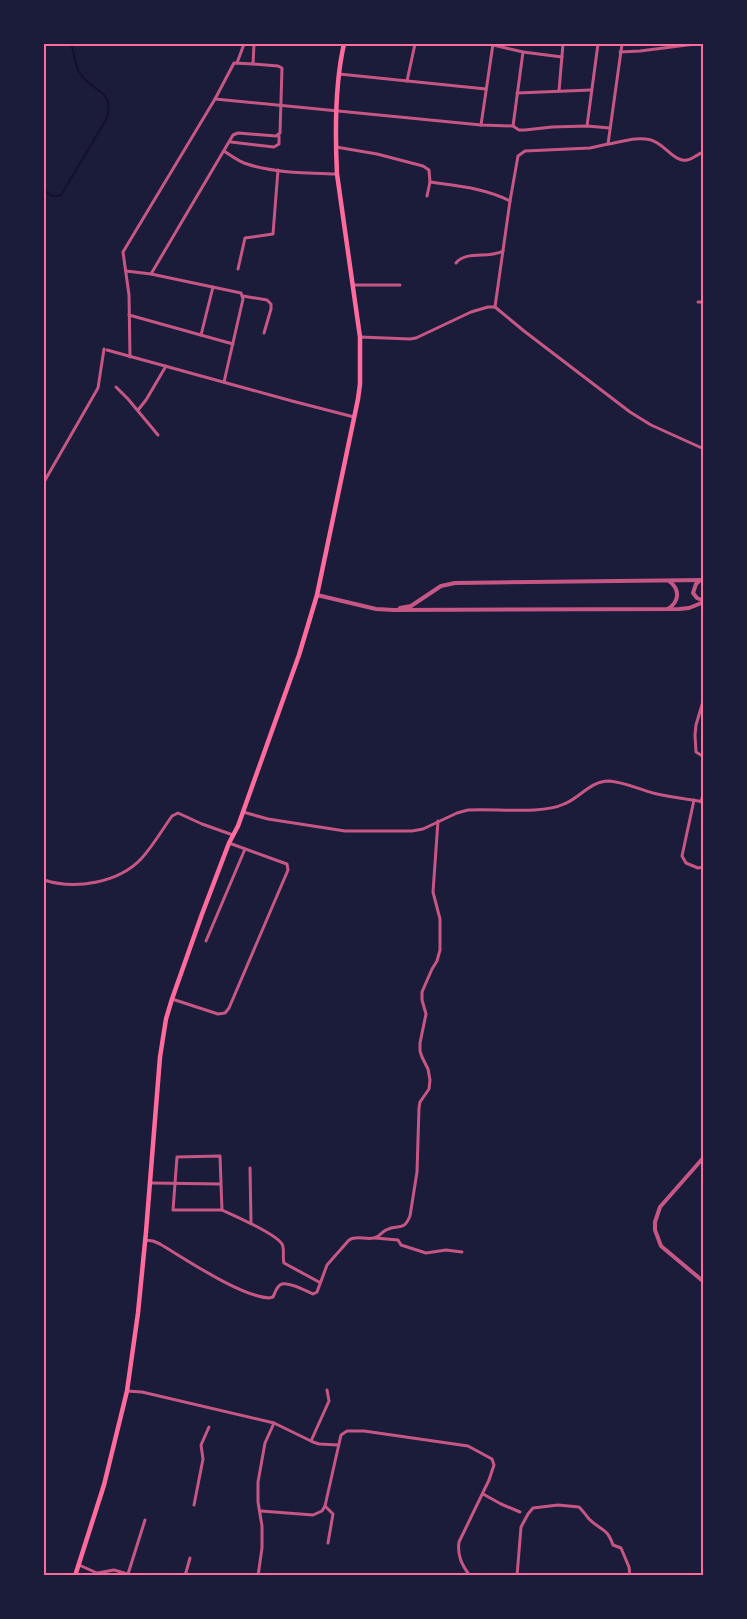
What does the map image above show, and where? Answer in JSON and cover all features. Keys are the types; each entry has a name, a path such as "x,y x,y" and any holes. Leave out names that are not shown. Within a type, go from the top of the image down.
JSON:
{"main road":[{"path":"75,1575 104,1485 127,1391 138,1312 151,1183 160,1057 166,1019 299,655 317,595 360,384 360,337 337,174 337,110 339,74 344,44"}],"street":[{"path":"237,63 244,44"},
{"path":"253,64 254,44"},
{"path":"407,81 415,44"},
{"path":"481,124 493,44 523,52 562,57"},
{"path":"559,92 563,44"},
{"path":"587,126 598,44"},
{"path":"608,144 622,44"},
{"path":"621,52 695,44"},
{"path":"513,126 523,52"},
{"path":"130,357 123,252 126,246 215,99 232,66 237,63 282,68 279,144 274,147 230,142"},
{"path":"339,74 486,89"},
{"path":"517,93 591,90"},
{"path":"215,99 513,126 519,130 587,126 610,128"},
{"path":"151,274 233,135 238,133 279,135"},
{"path":"495,307 510,201 517,159 520,154 525,151 590,148 640,138 651,140 665,147 681,161 689,160 704,152"},
{"path":"336,147 377,154 423,166 429,170 430,182 427,196"},
{"path":"224,151 243,163 278,170 337,174"},
{"path":"238,270 245,238 273,234 278,170"},
{"path":"430,182 492,194 510,201"},
{"path":"456,263 461,258 496,255 503,252"},
{"path":"126,271 151,274 267,300 271,304 271,309 264,333"},
{"path":"354,285 400,285"},
{"path":"201,335 213,287"},
{"path":"224,382 243,296"},
{"path":"698,302 704,302"},
{"path":"360,337 416,338 471,312 495,307 630,411 651,425 704,449"},
{"path":"129,315 233,344"},
{"path":"44,482 98,388 106,350 354,417"},
{"path":"138,410 166,366"},
{"path":"117,387 158,435"},
{"path":"668,609 674,605 677,597 675,586 669,580"},
{"path":"394,610 411,606 441,586 455,583 702,580"},
{"path":"702,580 694,588 693,593 704,601"},
{"path":"317,595 376,609 394,610 668,609 689,608 704,601"},
{"path":"704,698 696,725 695,739 696,752 704,757"},
{"path":"243,812 268,819 345,831 412,831 423,829 468,810 555,808 566,804 593,785 608,781 624,783 653,793 703,802 704,791"},
{"path":"694,800 682,856 686,863 698,868 704,867"},
{"path":"44,880 66,885 98,882 113,877 141,859 172,816 178,813 234,835"},
{"path":"375,1238 387,1229 402,1227 407,1223 417,1172 419,1108 420,1102 429,1089 430,1080 420,1051 426,1014 422,992 440,950 440,919 434,892 438,821"},
{"path":"172,999 218,1014 225,1013 288,870 287,864 229,843"},
{"path":"206,941 245,849"},
{"path":"222,1210 220,1157 177,1157 173,1208 175,1210 222,1210 251,1223 278,1239 282,1244 284,1263 320,1282"},
{"path":"704,1157 660,1207 655,1222 657,1238 662,1246 704,1282"},
{"path":"250,1168 251,1223"},
{"path":"151,1183 221,1184"},
{"path":"145,1240 160,1244 232,1285 265,1297 273,1297 282,1284 313,1294 317,1292 327,1265 353,1238 398,1240 401,1245 426,1253 446,1250 462,1252"},
{"path":"311,1442 329,1401 327,1390"},
{"path":"127,1391 142,1392 274,1423 311,1442 339,1445"},
{"path":"258,1575 262,1526 258,1502 258,1482 265,1443 274,1423"},
{"path":"194,1505 203,1459 201,1445 209,1427"},
{"path":"261,1511 313,1515 322,1511 341,1435 347,1431 468,1446 492,1459 494,1465 483,1494 459,1542 458,1552 470,1575"},
{"path":"483,1494 520,1512"},
{"path":"517,1575 521,1527 524,1520 533,1508 558,1504 579,1507 606,1531 613,1545 621,1548 630,1575"},
{"path":"325,1506 333,1514 328,1543"},
{"path":"128,1574 145,1520"},
{"path":"185,1575 190,1558"},
{"path":"79,1565 97,1573 114,1570 134,1575"}],"waterway":[{"path":"44,189 51,195 61,195 107,118 109,108 105,96 79,72 71,44"}]}
